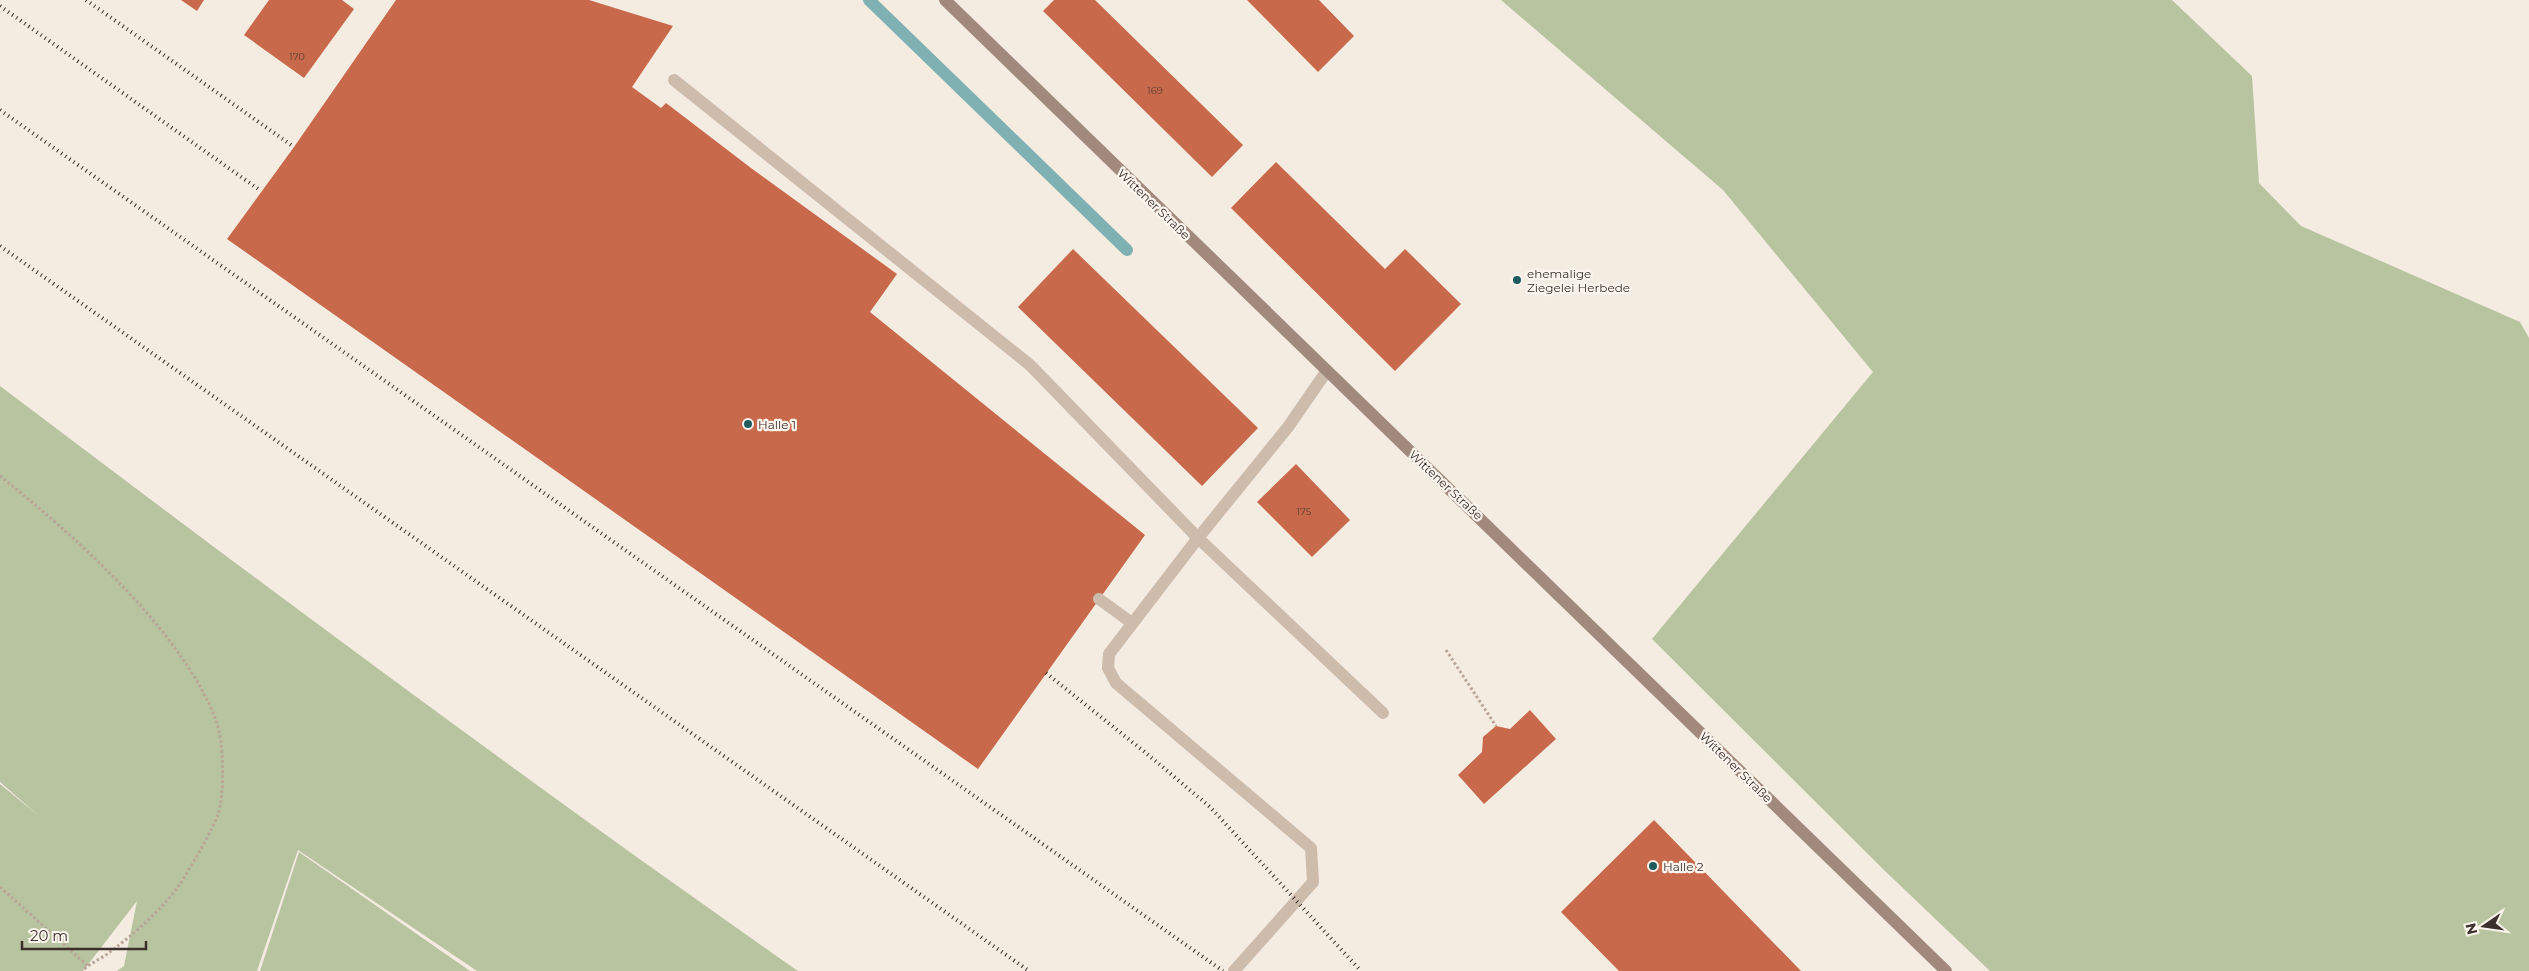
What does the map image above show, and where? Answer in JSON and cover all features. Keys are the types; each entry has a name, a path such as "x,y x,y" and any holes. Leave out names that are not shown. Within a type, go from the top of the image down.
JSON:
{"main road":[{"name":"Wittener Straße","path":"945,0 1326,372 1532,567 1946,971"}],"lane":[{"path":"674,80 1030,366 1198,538 1382,712"},
{"path":"1234,971 1314,882 1311,848 1116,682 1108,668 1109,654 1198,538 1288,427 1326,372"},
{"path":"1099,599 1132,624"}],"path":[{"path":"0,476 33,502 137,601 194,676 216,721 223,763 218,814 180,884 147,921 82,971"},
{"path":"1446,650 1496,726"},
{"path":"0,887 88,966"}],"green space":[{"path":"1501,0 2172,0 2252,76 2259,183 2301,226 2520,322 2529,338 2529,971 1990,971 1885,871 1652,639 1873,372 1723,190"},
{"path":"0,386 396,682 596,828 798,971 477,971 298,850 257,971 117,971 124,966 137,901 83,971 0,971 0,784 39,816 0,782"},
{"path":"299,852 470,971 260,971"}],"building":[{"path":"181,0 204,0 197,11"},
{"path":"269,0 342,0 354,9 304,78 244,35"},
{"name":"Halle 1","path":"396,0 589,0 673,26 632,87 661,108 666,103 751,168 897,274 870,312 1145,535 978,769 227,239 294,147"},
{"path":"1054,0 1095,0 1243,145 1212,177 1043,11"},
{"path":"1247,0 1319,0 1354,36 1318,72"},
{"path":"1276,162 1385,269 1405,249 1461,304 1395,371 1231,208"},
{"path":"1073,249 1258,428 1202,486 1018,307"},
{"path":"1296,464 1350,520 1312,557 1257,502"},
{"path":"1530,710 1556,739 1484,804 1458,775 1482,752 1483,737 1496,726 1510,729"},
{"name":"Halle 2","path":"1654,820 1801,971 1619,971 1561,912"}],"waterway":[{"path":"869,0 1127,250"}],"railway":[{"path":"86,0 294,147"},
{"path":"0,6 261,191"},
{"path":"0,110 1223,971"},
{"path":"0,246 1029,971"},
{"path":"1046,673 1210,807 1361,971"}],"place":[{"name":"ehemalige Ziegelei Herbede","path":"1517,280"},
{"name":"Halle 1","path":"748,424"},
{"name":"Halle 2","path":"1653,866"}]}
